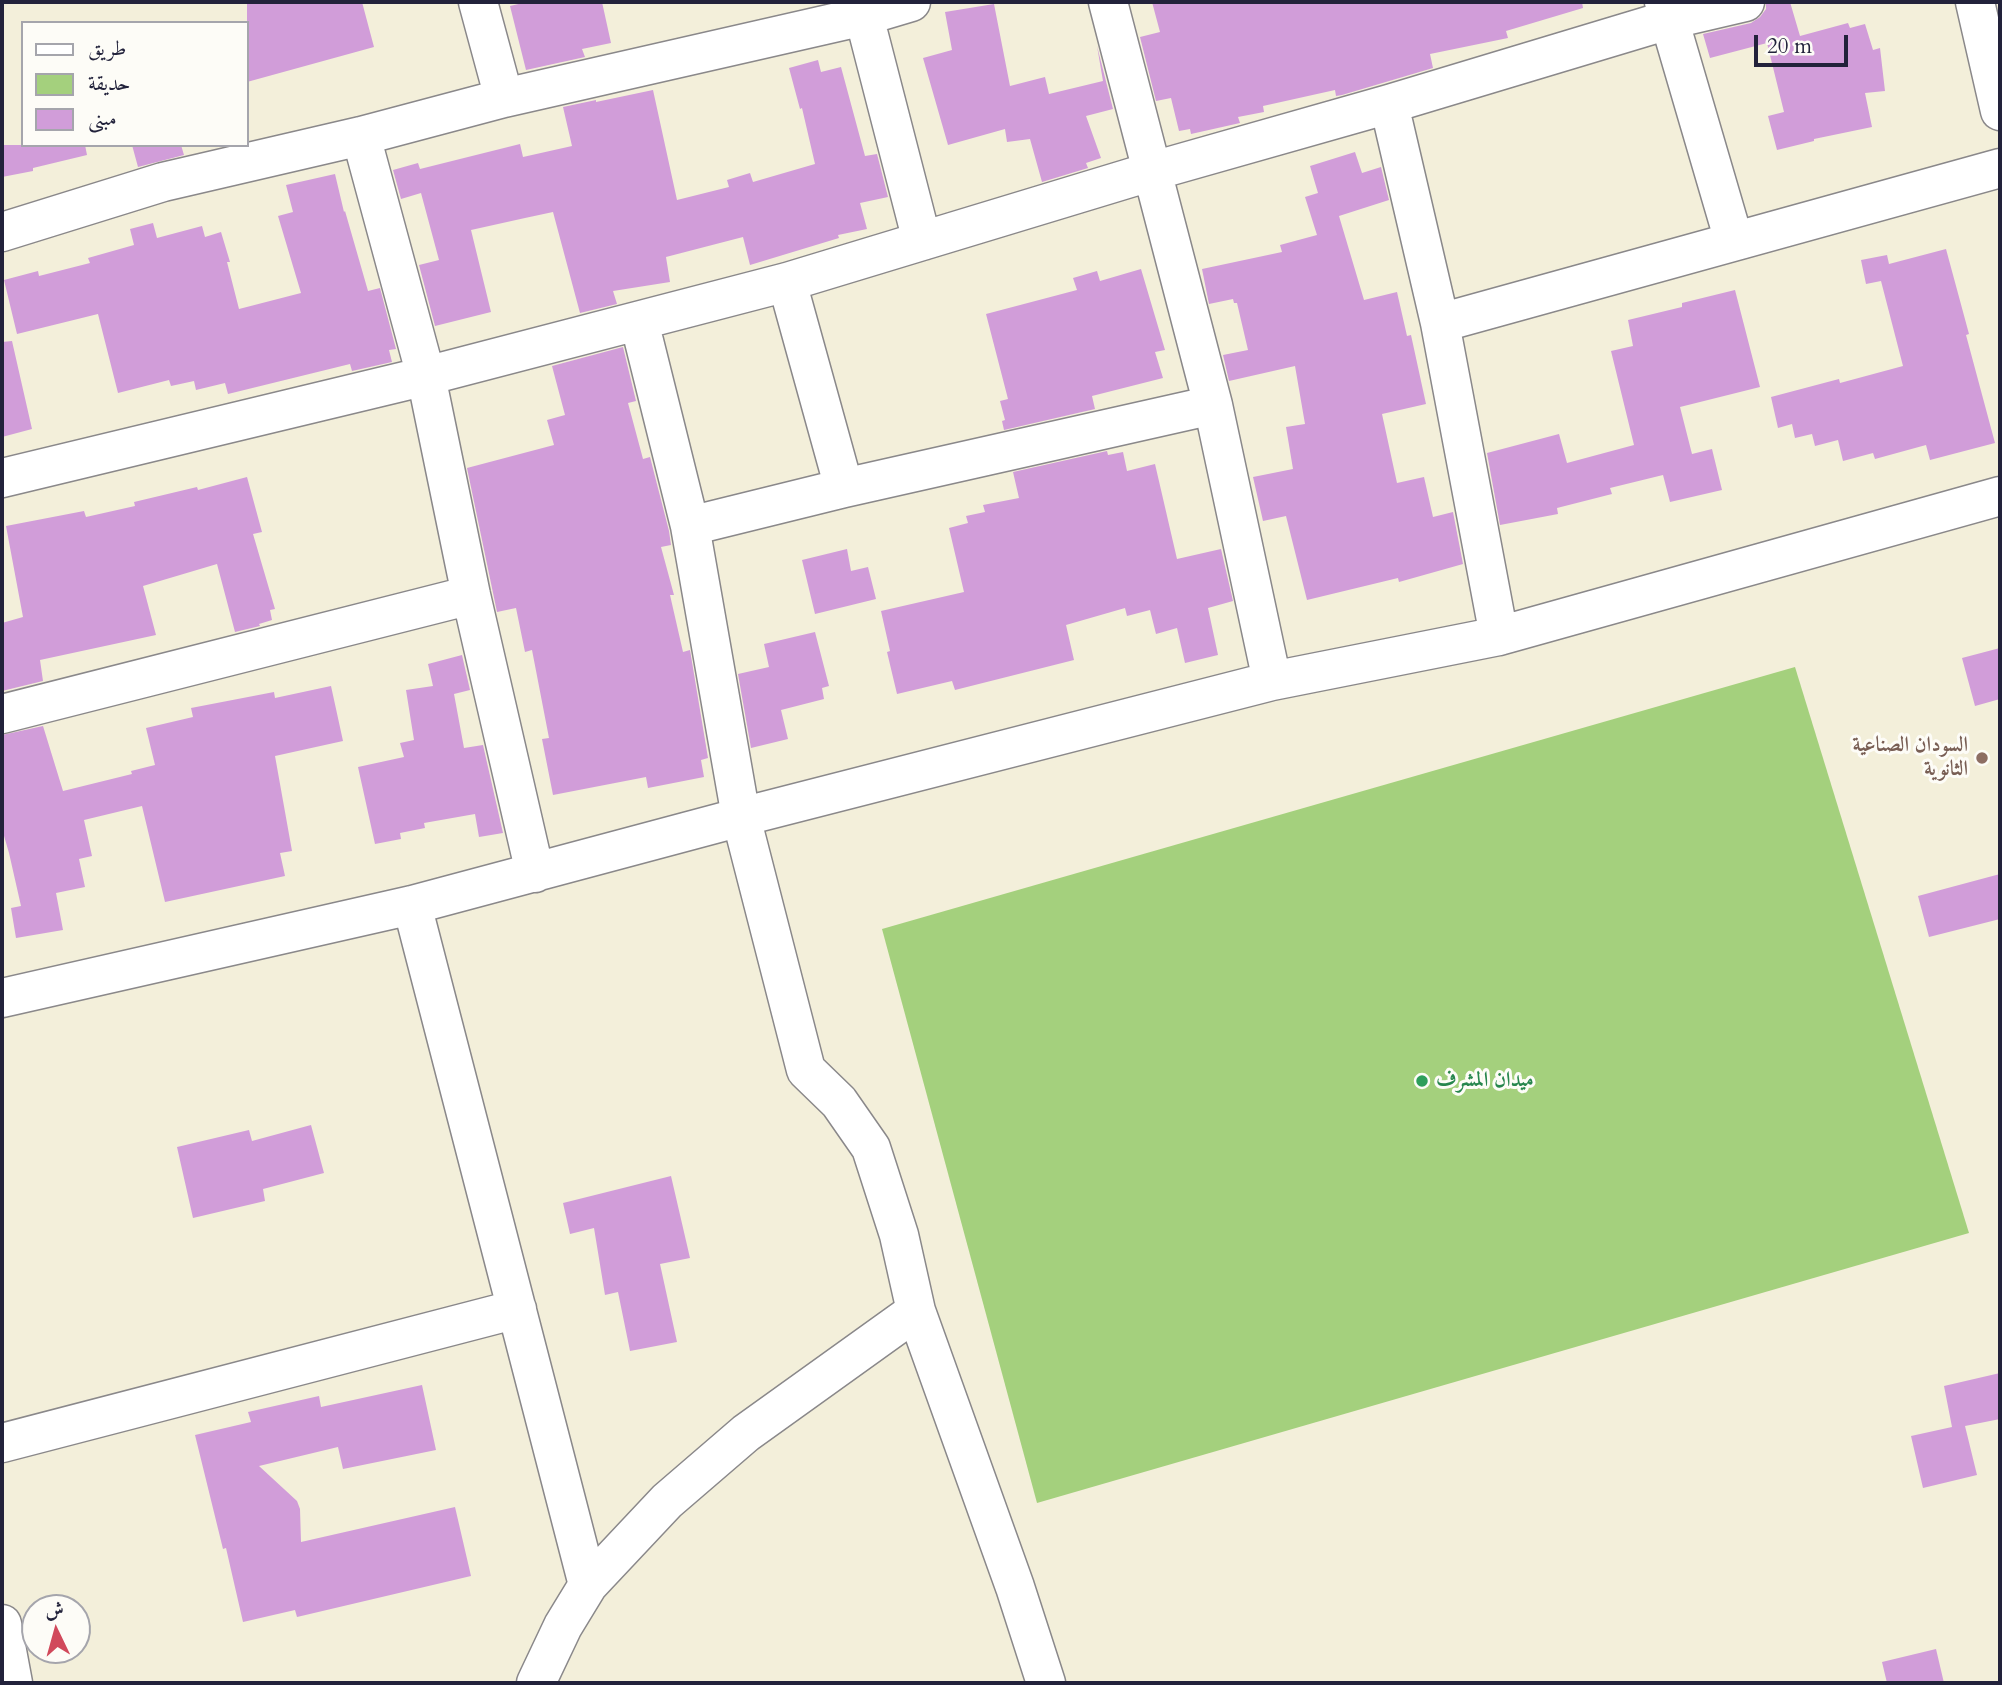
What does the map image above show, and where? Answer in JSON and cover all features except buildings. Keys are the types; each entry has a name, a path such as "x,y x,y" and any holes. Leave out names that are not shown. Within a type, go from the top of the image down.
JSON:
{"street":[{"path":"478,2 504,98"},
{"path":"2,232 163,182 361,136 504,98 864,16 911,2"},
{"path":"1108,2 1213,405 1272,681"},
{"path":"2,478 426,376 787,282 1153,171 1389,104 1666,11 1745,2"},
{"path":"1975,2 1994,62 2000,111"},
{"path":"1666,11 1734,241"},
{"path":"864,16 922,241"},
{"path":"1389,104 1440,323 1499,636"},
{"path":"361,136 426,376 471,595 535,873"},
{"path":"1440,323 2000,168"},
{"path":"787,282 844,488"},
{"path":"639,321 690,526 741,817 806,1070 839,1102 871,1148 899,1234 916,1311 1046,1683"},
{"path":"690,526 844,488 1213,405"},
{"path":"2,998 412,905 741,817 1272,681 1499,636 2000,496"},
{"path":"2,714 471,595"},
{"path":"412,905 588,1585"},
{"path":"2,1443 517,1309"},
{"path":"532,1677 588,1585 667,1502 746,1433 916,1311"},
{"path":"2,1624 12,1683"}],"green space":[{"name":"ميدان المشرف","path":"1795,667 1969,1233 1037,1503 882,929"}],"place":[{"name":"السودان الصناعية الثانوية","path":"1982,758"},
{"name":"ميدان المشرف","path":"1422,1081"}]}
